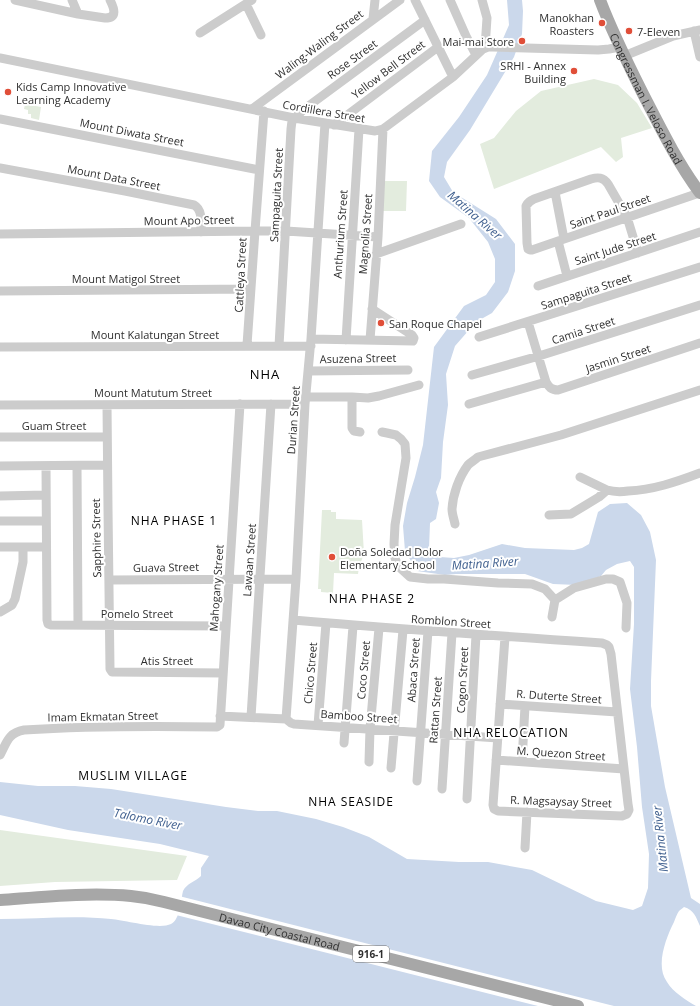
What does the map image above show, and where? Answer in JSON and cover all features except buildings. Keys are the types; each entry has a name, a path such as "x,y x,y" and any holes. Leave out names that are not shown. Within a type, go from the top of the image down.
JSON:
{"main road":[{"name":"Congressman I. Veloso Road","path":"600,0 622,52 665,137 695,178 700,193"},
{"name":"Davao City Coastal Road","path":"0,900 54,896 113,895 130,896 164,902 578,1006"}],"street":[{"path":"15,0 78,14 105,18 114,14 110,0"},
{"path":"72,0 78,14"},
{"path":"374,19 375,0"},
{"name":"Waling-Waling Street","path":"252,109 400,0"},
{"path":"415,0 453,77"},
{"path":"450,0 476,55"},
{"path":"482,0 486,11 489,47"},
{"path":"200,33 249,2 261,35"},
{"name":"Rose Street","path":"294,118 425,20"},
{"path":"383,129 453,77 476,55 489,47 609,49 622,52 697,30 700,57"},
{"name":"Yellow Bell Street","path":"329,124 438,47"},
{"name":"Cordillera Street","path":"0,58 294,118 375,131 383,129"},
{"name":"Cattleya Street","path":"247,346 264,111"},
{"name":"Sampaguita Street","path":"279,346 291,129 294,118"},
{"name":"Mount Diwata Street","path":"0,119 259,170"},
{"name":"Durian Street","path":"286,719 308,371 318,234 329,124"},
{"name":"Anthurium Street","path":"346,340 359,129"},
{"name":"Magnolia Street","path":"370,340 378,237 383,129"},
{"name":"Mount Data Street","path":"0,168 194,205 199,209 201,232"},
{"path":"567,276 555,192 590,179 601,178 608,184 627,217 638,253"},
{"name":"Saint Paul Street","path":"555,192 531,200 527,204 527,243 530,250 700,193"},
{"path":"376,254 461,224"},
{"name":"Mount Apo Street","path":"0,234 255,230 378,237"},
{"name":"Saint Jude Street","path":"538,286 700,232"},
{"name":"Sampaguita Street","path":"479,337 700,267"},
{"name":"Mount Matigol Street","path":"0,291 251,289"},
{"name":"Camia Street","path":"472,375 538,356 700,305"},
{"name":"Mount Kalatungan Street","path":"0,347 279,346 346,340 412,342 414,340 412,335 372,309"},
{"path":"469,404 546,382 528,322"},
{"name":"Jasmin Street","path":"546,382 551,389 558,390 700,343"},
{"name":"Asuzena Street","path":"308,371 408,370"},
{"name":"Mount Matutum Street","path":"0,405 271,404 352,397 373,398 419,385"},
{"path":"455,524 452,511 456,489 469,464 478,458 561,435 700,390"},
{"path":"352,397 352,428 354,431 360,432"},
{"name":"Sapphire Street","path":"107,404 109,625 111,670"},
{"name":"Mahogany Street","path":"219,726 240,404"},
{"name":"Lawaan Street","path":"251,717 271,404"},
{"path":"382,432 396,435 405,444 406,458 395,525 394,544 398,566 410,577 532,584 546,589 556,600"},
{"name":"Guam Street","path":"0,437 107,437"},
{"path":"0,466 107,465"},
{"path":"0,547 46,548 46,466"},
{"path":"77,466 78,625"},
{"path":"580,477 607,490 617,492 652,488 700,474"},
{"path":"549,515 571,514 585,504 599,497 607,490"},
{"path":"0,496 46,495"},
{"path":"0,521 46,521"},
{"path":"0,612 12,605 16,599 23,562 23,547"},
{"name":"Pomelo Street","path":"46,548 48,624 226,626"},
{"name":"Guava Street","path":"109,580 296,578"},
{"path":"552,617 556,600 574,588 606,579 613,579 620,582 627,603 626,628"},
{"name":"Romblon Street","path":"293,620 403,630 602,643 607,645 610,649 617,712"},
{"name":"Chico Street","path":"318,726 326,623"},
{"path":"344,743 353,626"},
{"name":"Coco Street","path":"369,762 370,729 379,628"},
{"path":"391,768 403,630"},
{"name":"Abaca Street","path":"417,781 428,631"},
{"name":"Rattan Street","path":"442,789 452,633"},
{"name":"Cogon Street","path":"467,799 476,635"},
{"path":"496,760 504,637"},
{"name":"Atis Street","path":"111,670 114,672 223,673"},
{"name":"R. Duterte Street","path":"500,704 617,712"},
{"path":"522,762 526,706"},
{"path":"617,712 624,769"},
{"name":"Bamboo Street","path":"220,716 286,719 294,724 318,726 498,738"},
{"name":"Imam Ekmatan Street","path":"0,755 11,736 18,731 24,730 80,727 219,726"},
{"name":"M. Quezon Street","path":"496,760 624,769"},
{"name":"R. Magsaysay Street","path":"496,760 493,804 494,809 498,811 622,816 627,814 628,810 624,769"},
{"path":"525,848 527,812"}],"shaded area":[{"path":"594,79 618,85 637,103 652,128 621,138 623,157 616,162 601,147 494,189 480,144 494,138 516,111 541,91"},
{"path":"25,104 41,107 39,120 31,118 31,114 28,114 28,110 24,109"},
{"path":"384,181 407,181 406,211 383,211"},
{"path":"322,510 331,510 331,512 336,512 336,519 362,520 364,554 358,574 334,573 333,593 321,592 321,589 318,589"},
{"path":"0,830 187,856 177,880 55,882 0,886"}],"water":[{"path":"507,0 522,0 522,34 514,57 470,130 447,162 444,177 453,192 496,219 515,244 515,271 508,292 492,313 476,322 455,346 446,374 448,405 443,442 441,478 436,492 439,503 436,519 430,523 429,549 440,557 454,558 469,555 502,544 525,548 574,550 589,544 598,512 610,504 627,503 641,515 650,532 656,560 651,706 665,787 691,898 700,904 700,926 694,914 690,910 684,907 678,912 665,944 662,968 667,982 673,989 696,1006 0,1006 0,919 84,917 166,926 174,922 181,904 183,891 187,886 201,876 201,868 209,856 160,844 68,830 0,815 0,782 38,786 75,786 111,789 226,807 258,811 277,811 316,819 343,827 369,837 407,859 488,862 532,870 596,901 633,910 642,906 648,888 649,854 642,807 630,689 634,624 634,567 630,561 617,564 606,570 601,576 577,585 553,584 525,574 445,575 417,571 405,551 403,526 407,503 423,445 434,347 464,306 486,295 495,282 495,259 488,242 469,218 440,197 429,181 432,151 459,117 487,75 509,25"}],"pier":[{"path":"179,896 614,1006 538,1006 176,915"}],"place":[{"name":"Manokhan Roasters","path":"602,23"},
{"name":"7-Eleven","path":"629,31"},
{"name":"Mai-mai Store","path":"522,41"},
{"name":"SRHI - Annex Building","path":"574,71"},
{"name":"Kids Camp Innovative Learning Academy","path":"8,92"},
{"name":"San Roque Chapel","path":"381,323"},
{"name":"Doña Soledad Dolor Elementary School","path":"332,557"}],"district":[{"name":"NHA","path":"265,374"},
{"name":"NHA PHASE 1","path":"174,520"},
{"name":"NHA PHASE 2","path":"372,598"},
{"name":"NHA RELOCATION","path":"511,732"},
{"name":"MUSLIM VILLAGE","path":"133,775"},
{"name":"NHA SEASIDE","path":"351,801"}],"water label":[{"name":"Matina River","path":"475,215"},
{"name":"Matina River","path":"485,563"},
{"name":"Talomo River","path":"148,819"},
{"name":"Matina River","path":"660,839"}]}
